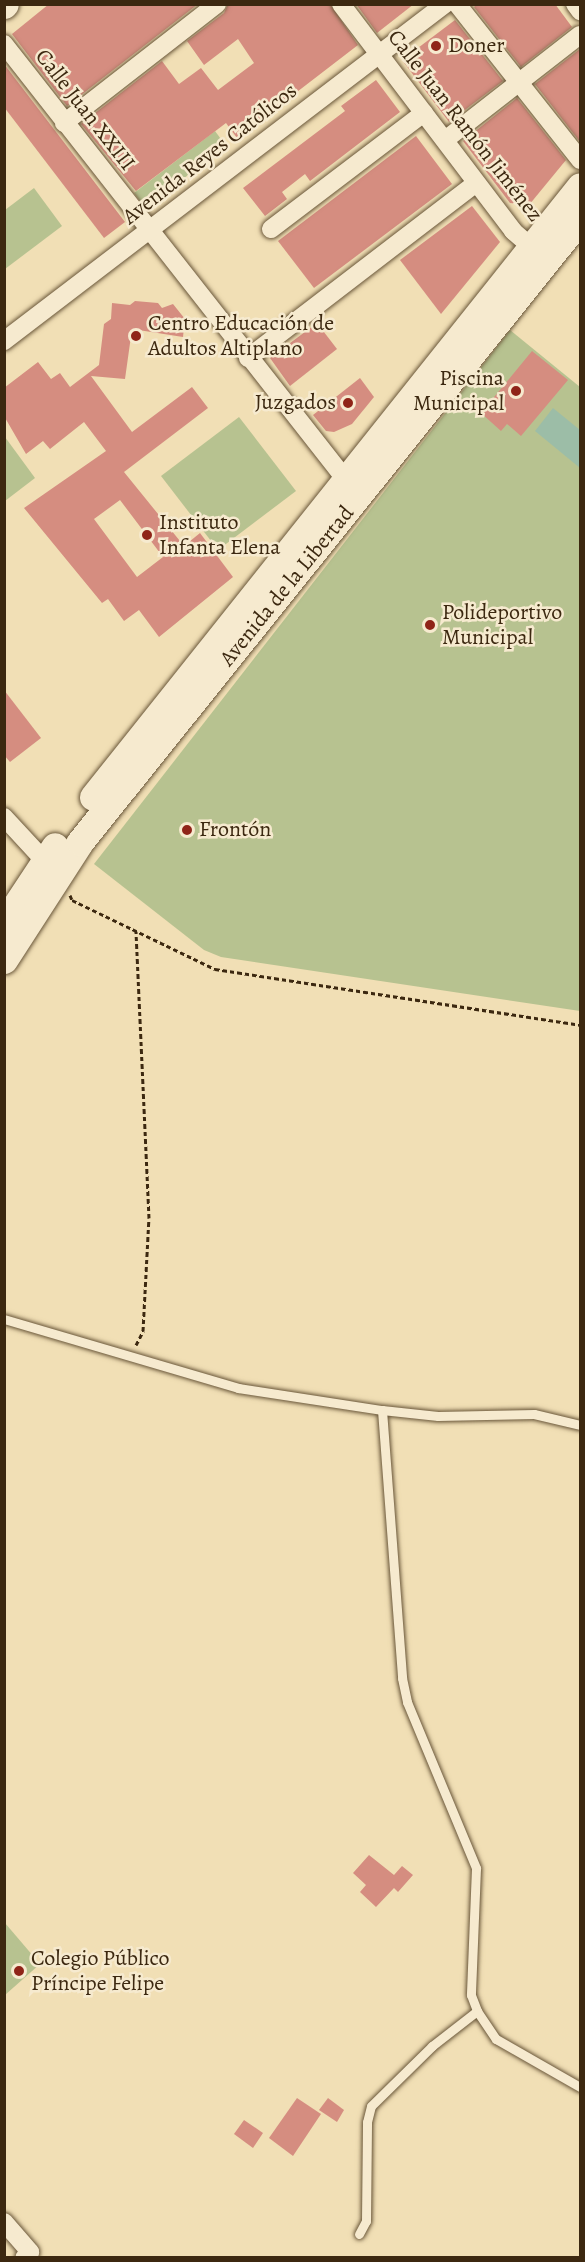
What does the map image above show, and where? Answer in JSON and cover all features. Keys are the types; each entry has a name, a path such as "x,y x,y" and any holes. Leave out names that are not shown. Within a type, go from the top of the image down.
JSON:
{"main road":[{"path":"4,923 50,867 159,711 353,488 539,254 580,186"},
{"path":"539,254 580,219"},
{"path":"4,960 50,867"}],"street":[{"path":"64,123 217,4"},
{"name":"Calle Juan Ramón Jiménez","path":"341,4 513,231 539,254"},
{"name":"Avenida Reyes Católicos","path":"4,341 445,4"},
{"path":"457,4 580,160"},
{"path":"575,4 580,11"},
{"path":"445,140 580,35"},
{"name":"Calle Juan XXIII","path":"4,45 64,123 152,230 248,358"},
{"path":"271,229 424,113"},
{"path":"353,488 248,358 476,183"},
{"path":"4,817 50,867"},
{"path":"4,2222 27,2255"}],"lane":[{"path":"4,1319 238,1388 382,1410 438,1416 534,1414 580,1425"},
{"path":"382,1410 402,1678 411,1712 476,1868 478,1888 470,1981 477,2011 496,2039 580,2087"},
{"path":"359,2234 366,2221 367,2122 371,2106 432,2046 477,2011"}],"path":[{"path":"50,867 72,900 215,969 580,1025"},
{"path":"124,1355 134,1348 143,1331 149,1218 136,931"}],"shaded area":[{"path":"215,131 226,146 145,208 134,193"},
{"path":"34,188 62,226 5,269 5,210"},
{"name":"Polideportivo Municipal","path":"510,330 580,387 580,1011 221,957 204,950 94,864"},
{"path":"553,408 580,430 580,468 535,431"},
{"path":"239,417 296,491 218,550 161,476"},
{"path":"5,437 35,478 4,501"},
{"path":"5,1923 40,1964 4,1995"}],"building":[{"path":"49,4 198,4 67,106 12,34"},
{"path":"228,4 330,4 358,45 237,138 226,123 136,191 81,124 162,61 179,84 201,68 218,90 254,63 238,39 204,65 187,41 224,13"},
{"path":"356,4 414,4 377,33"},
{"path":"477,4 555,4 572,27 521,67 474,7"},
{"path":"455,20 503,81 449,122 402,60"},
{"path":"580,49 580,142 535,84"},
{"path":"4,64 125,222 104,238 4,107"},
{"path":"376,80 400,112 310,181 305,174 282,192 287,199 265,216 243,188 345,111 341,106"},
{"path":"517,98 566,160 529,205 510,203 463,141"},
{"path":"416,136 452,184 314,288 278,241"},
{"path":"472,206 500,242 441,314 400,260"},
{"path":"135,301 158,303 162,308 173,304 185,319 183,337 132,329 125,379 91,376 132,432 192,387 208,408 124,472 184,546 200,533 233,577 159,637 139,610 124,621 108,599 102,603 24,508 106,451 84,422 50,449 43,441 26,454 4,416 4,388 38,362 51,379 60,373 70,387 99,365 104,324 111,319 112,303 130,305","holes":["120,500 163,557 137,577 94,519"]},
{"path":"317,323 337,349 290,386 270,358"},
{"path":"532,351 568,380 521,436 507,424 501,431 481,413"},
{"name":"Juzgados","path":"360,378 374,397 352,424 334,432 326,431 313,415"},
{"path":"4,690 41,738 10,762 4,755"},
{"path":"369,1855 394,1875 402,1866 413,1875 398,1892 394,1888 376,1907 360,1892 366,1885 353,1873"},
{"path":"297,2098 321,2114 293,2156 269,2138"},
{"path":"328,2098 344,2110 337,2122 319,2110"},
{"path":"244,2120 263,2133 253,2148 234,2134"}],"place":[{"name":"Doner","path":"436,46"},
{"name":"Centro Educación de Adultos Altiplano","path":"136,336"},
{"name":"Piscina Municipal","path":"516,391"},
{"name":"Juzgados","path":"348,403"},
{"name":"Instituto Infanta Elena","path":"147,535"},
{"name":"Polideportivo Municipal","path":"430,625"},
{"name":"Frontón","path":"187,830"},
{"name":"Colegio Público Príncipe Felipe","path":"19,1971"}]}
